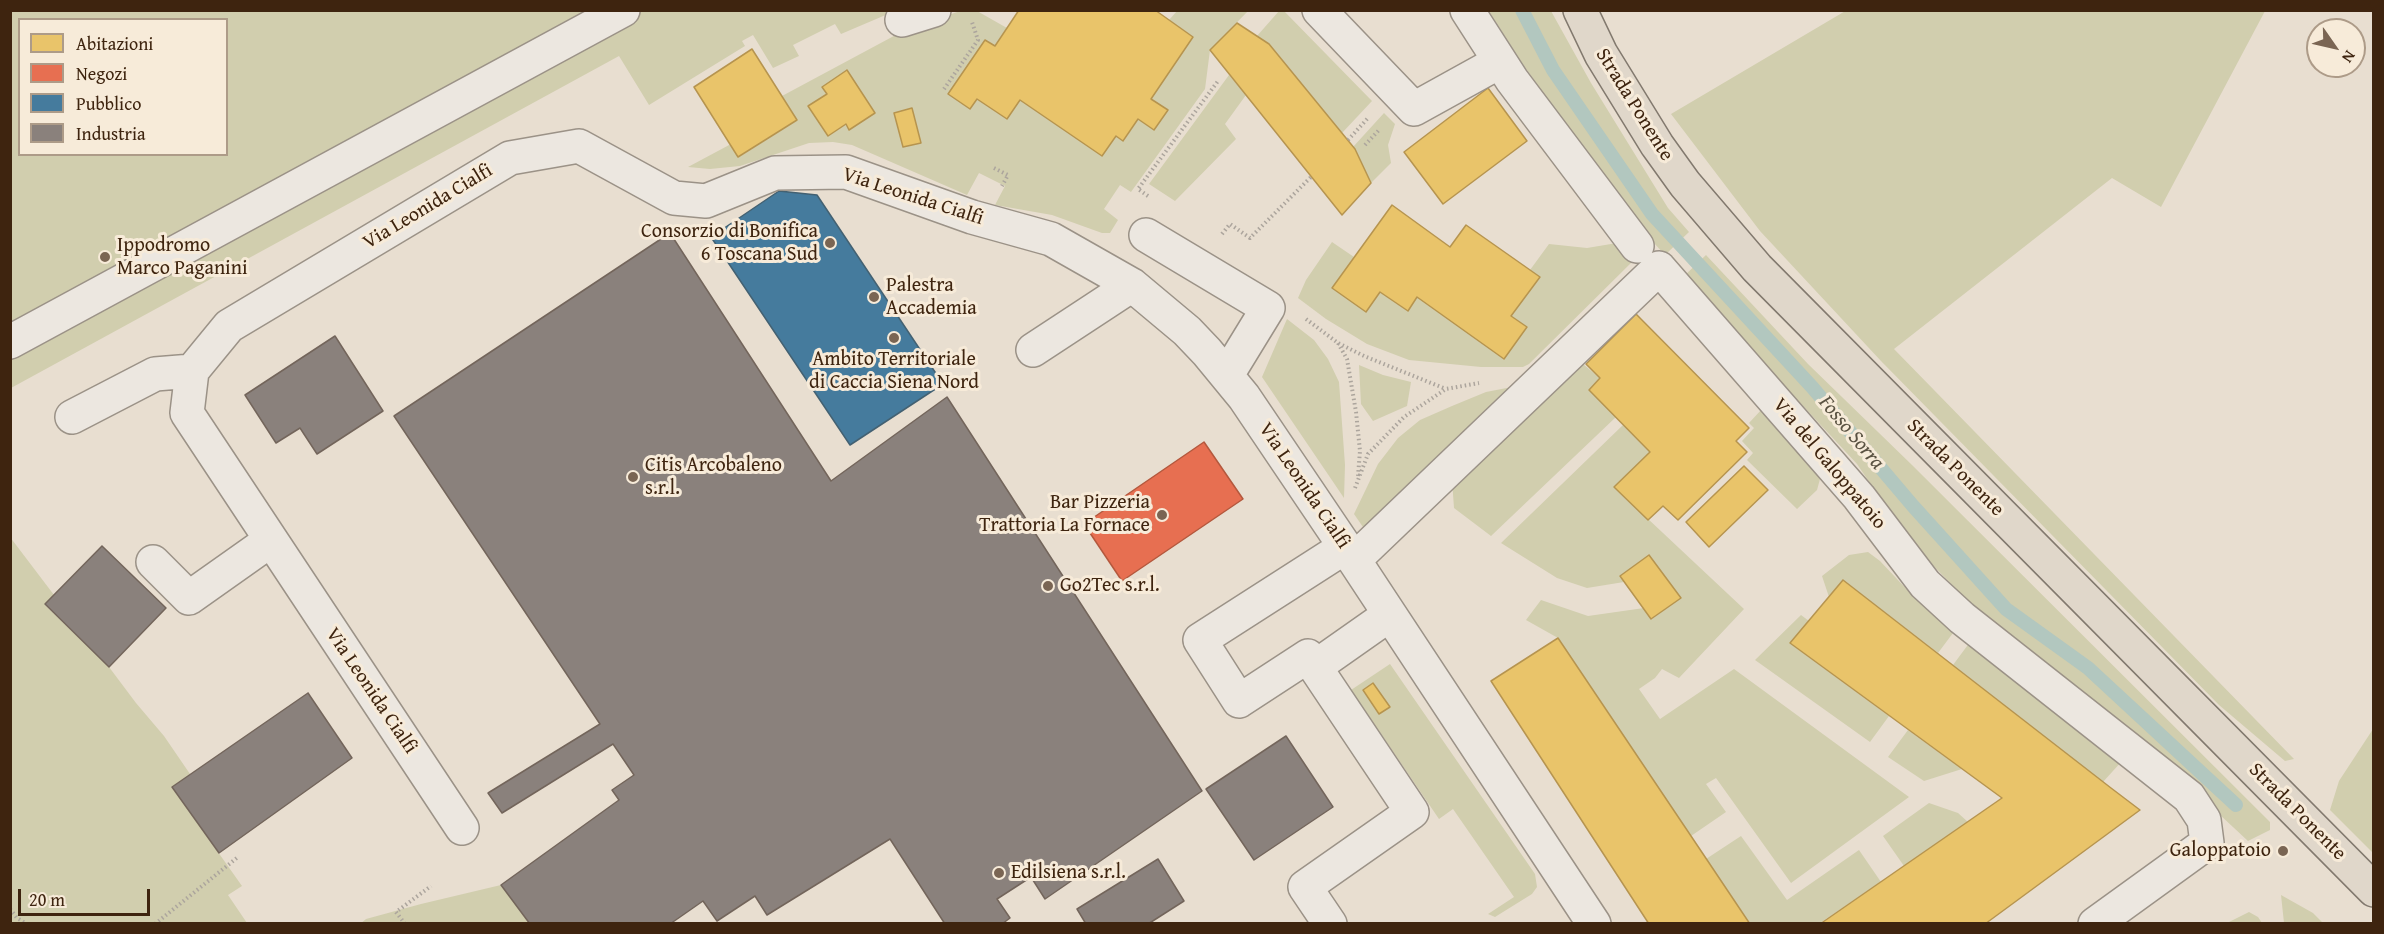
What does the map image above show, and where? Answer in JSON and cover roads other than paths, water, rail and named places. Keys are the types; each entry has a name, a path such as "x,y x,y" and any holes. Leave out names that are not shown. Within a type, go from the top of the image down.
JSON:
{"main road":[{"name":"Strada Ponente","path":"1580,10 1601,54 1657,145 1685,184 1757,268 2373,890"}],"street":[{"path":"10,342 623,10"},
{"path":"902,20 934,10"},
{"path":"1318,10 1414,109 1499,62"},
{"path":"1467,10 1499,62 1637,246"},
{"name":"Via Leonida Cialfi","path":"462,828 187,413 192,371 229,326 510,158 579,146 674,198 706,201 775,173 846,172 972,217 1051,239 1132,285 1187,331 1227,375 1350,553 1594,924"},
{"path":"1146,235 1268,308 1227,375"},
{"name":"Via del Galoppatoio","path":"1350,553 1659,268 1859,497 1925,584 1962,618 2189,797 2204,820 2207,843 2096,924"},
{"path":"1033,350 1132,285"},
{"path":"72,417 155,374 192,371"},
{"path":"153,562 189,598 271,540"},
{"path":"1330,924 1305,887 1412,812 1308,656 1239,701 1200,640 1350,553"},
{"path":"1315,667 1389,615"}],"waterway":[{"name":"Fosso Sorra","path":"1522,10 1553,70 1652,214 1812,387 1913,506 2006,609 2088,668 2236,805"}],"place":[{"name":"Consorzio di Bonifica 6 Toscana Sud","path":"830,243"},
{"name":"Ippodromo Marco Paganini","path":"105,257"},
{"name":"Palestra Accademia","path":"874,297"},
{"name":"Ambito Territoriale di Caccia Siena Nord","path":"894,338"},
{"name":"Citis Arcobaleno s.r.l.","path":"633,477"},
{"name":"Bar Pizzeria Trattoria La Fornace","path":"1162,515"},
{"name":"Go2Tec s.r.l.","path":"1048,586"},
{"name":"Galoppatoio","path":"2283,851"},
{"name":"Edilsiena s.r.l.","path":"999,873"}]}
